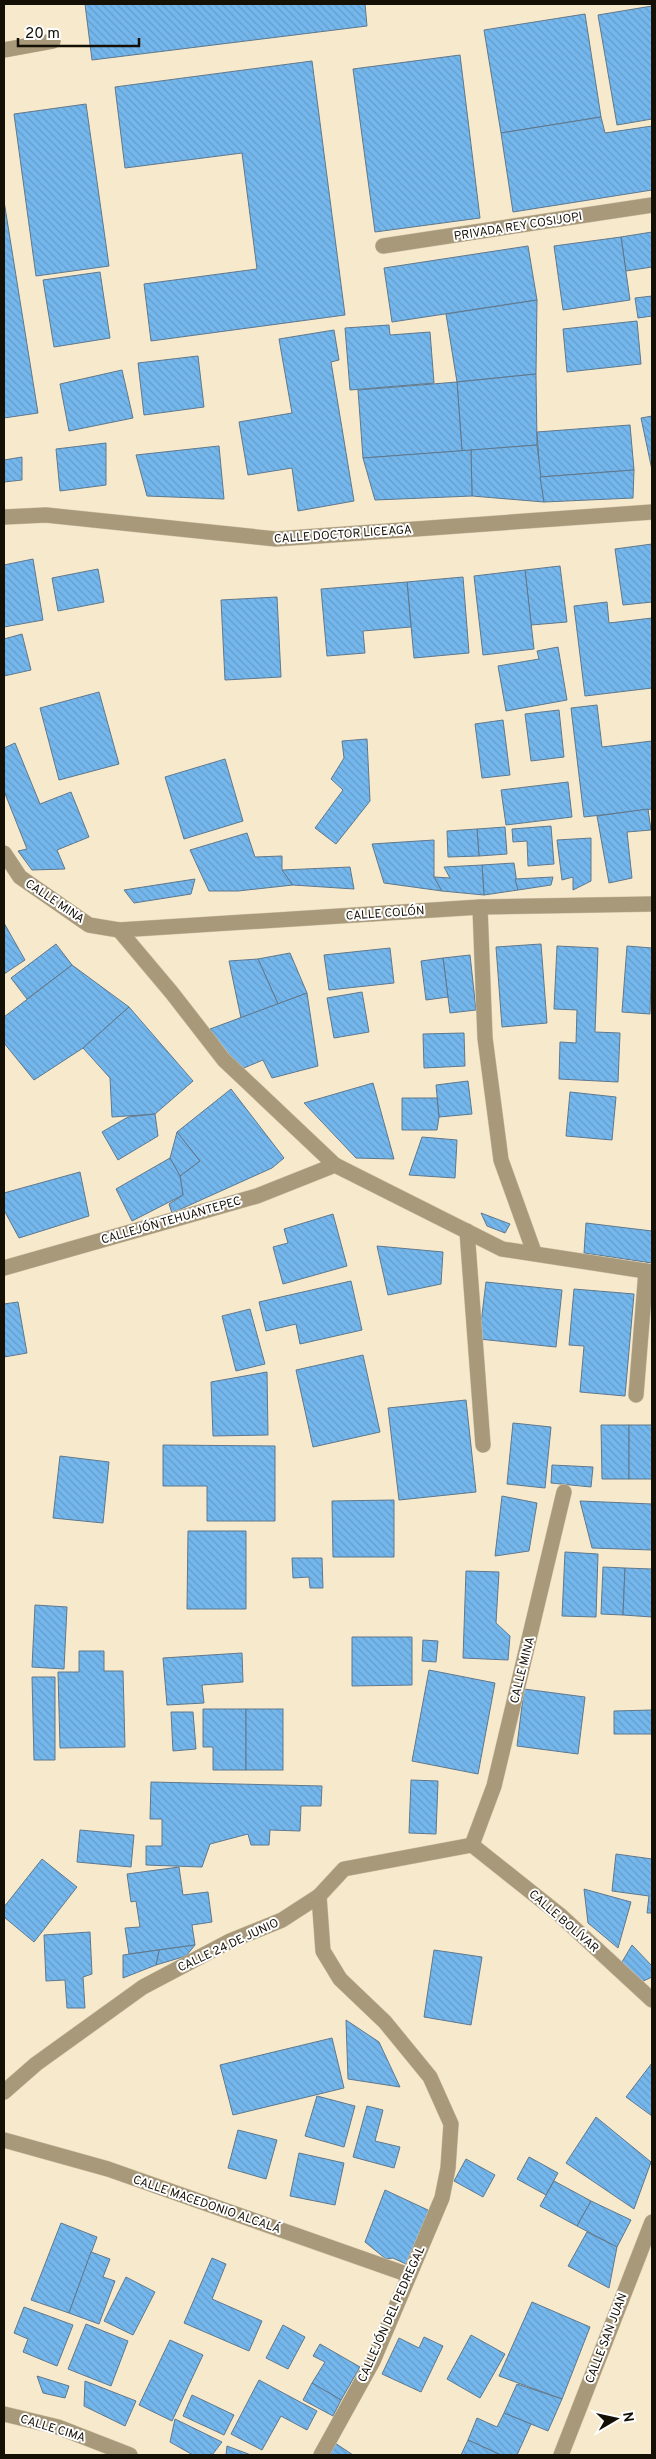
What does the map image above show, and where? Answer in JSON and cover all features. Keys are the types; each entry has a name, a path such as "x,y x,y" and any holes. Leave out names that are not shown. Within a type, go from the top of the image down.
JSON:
{"street":[{"path":"4,50 53,41"},
{"name":"PRIVADA REY COSIJOPI","path":"383,246 652,205"},
{"name":"CALLE DOCTOR LICEAGA","path":"4,517 46,515 276,539 652,512"},
{"name":"CALLE MINA","path":"4,853 20,877 90,925 119,930"},
{"name":"CALLE COLÓN","path":"119,930 480,907 652,904"},
{"path":"480,907 485,1038 502,1160 534,1252"},
{"path":"119,930 172,992 224,1060 335,1165 502,1249 534,1252 649,1271 636,1395"},
{"name":"CALLEJÓN TEHUANTEPEC","path":"4,1268 257,1196 335,1165"},
{"path":"467,1231 483,1445"},
{"name":"CALLE MINA","path":"472,1845 494,1786 564,1492"},
{"name":"CALLE 24 DE JUNIO","path":"4,2092 36,2064 143,1986 230,1941 282,1920 319,1896 344,1869 472,1845"},
{"name":"CALLE BOLÍVAR","path":"472,1845 560,1915 652,2000"},
{"name":"CALLEJÓN DEL PEDREGAL","path":"319,1896 323,1951 340,1979 384,2022 430,2077 451,2124 448,2168 442,2198 373,2361 321,2455"},
{"name":"CALLE MACEDONIO ALCALÁ","path":"4,2140 108,2169 409,2275"},
{"name":"CALLE SAN JUAN","path":"561,2455 652,2222"},
{"name":"CALLE CIMA","path":"4,2414 58,2427 130,2455"}],"building":[{"path":"85,4 365,4 367,26 92,60"},
{"path":"652,6 652,119 617,125 598,15"},
{"path":"585,14 601,117 501,133 484,30"},
{"path":"460,55 480,218 375,232 353,69"},
{"path":"312,61 345,315 151,341 144,284 257,269 242,153 125,168 115,87"},
{"path":"86,104 109,266 36,276 14,114"},
{"path":"601,117 605,133 652,126 652,190 513,212 501,133"},
{"path":"4,201 38,413 4,418"},
{"path":"652,232 652,267 626,271 621,237"},
{"path":"621,237 630,300 563,310 554,246"},
{"path":"528,246 537,300 392,322 384,268"},
{"path":"100,272 110,338 54,347 43,280"},
{"path":"652,296 652,316 638,318 635,298"},
{"path":"537,300 536,374 457,382 446,314"},
{"path":"637,321 641,364 567,372 563,329"},
{"path":"389,325 390,335 430,332 434,383 350,390 345,328"},
{"path":"334,330 339,360 331,362 354,501 298,511 292,468 248,475 239,422 292,413 279,339"},
{"path":"198,356 204,407 144,415 138,363"},
{"path":"122,370 133,418 69,431 60,384"},
{"path":"536,374 537,445 462,451 457,382"},
{"path":"457,382 462,451 363,458 358,390"},
{"path":"652,416 652,470 641,418"},
{"path":"630,425 634,470 540,477 537,432"},
{"path":"106,443 106,485 60,491 56,449"},
{"path":"537,445 544,502 472,496 471,450"},
{"path":"219,446 224,499 147,496 136,455"},
{"path":"471,450 472,496 375,500 363,458"},
{"path":"22,457 22,480 4,482 4,460"},
{"path":"634,470 633,498 544,502 540,477"},
{"path":"652,544 652,602 623,605 615,549"},
{"path":"33,559 43,620 4,627 4,565"},
{"path":"560,566 567,622 531,625 525,570"},
{"path":"98,569 104,602 58,611 52,578"},
{"path":"525,570 534,649 483,655 474,576"},
{"path":"463,577 469,653 414,658 407,582"},
{"path":"407,582 411,627 363,631 365,653 327,656 321,589"},
{"path":"277,597 281,677 225,680 221,600"},
{"path":"607,602 609,623 652,618 652,688 585,696 574,606"},
{"path":"22,634 31,670 4,676 4,639"},
{"path":"558,647 567,700 506,711 498,666 539,659 537,651"},
{"path":"99,692 119,764 59,780 40,708"},
{"path":"597,705 602,747 652,741 652,809 584,817 571,708"},
{"path":"559,710 564,757 531,761 525,714"},
{"path":"503,720 510,775 482,778 475,724"},
{"path":"367,739 370,801 336,844 315,828 343,790 331,779 344,758 342,741"},
{"path":"15,743 40,804 71,792 89,837 57,850 65,869 32,870 18,851 27,849 4,791 4,748"},
{"path":"225,759 243,821 184,839 165,777"},
{"path":"568,782 572,817 506,825 501,790"},
{"path":"648,809 651,830 627,832 632,878 609,883 597,816"},
{"path":"551,826 554,864 528,866 527,841 513,842 512,829"},
{"path":"505,827 507,854 479,856 477,829"},
{"path":"477,829 479,856 448,857 447,831"},
{"path":"247,833 255,857 282,856 282,870 293,885 238,891 209,891 190,850"},
{"path":"591,838 591,881 573,890 573,877 562,880 557,840"},
{"path":"434,840 434,877 442,891 384,883 372,844"},
{"path":"514,863 518,890 484,895 482,865"},
{"path":"482,865 484,895 442,891 434,877 450,878 444,867"},
{"path":"350,867 354,889 293,885 282,870"},
{"path":"553,877 551,885 518,890 515,879"},
{"path":"195,879 191,894 134,903 124,890"},
{"path":"4,923 25,960 4,974"},
{"path":"56,944 72,965 27,999 11,978"},
{"path":"541,944 547,1023 502,1027 496,947"},
{"path":"557,946 598,948 595,1032 620,1033 618,1082 559,1079 560,1042 576,1043 577,1010 554,1009"},
{"path":"627,946 652,948 650,1014 622,1012"},
{"path":"390,948 394,983 329,990 324,955"},
{"path":"290,953 307,993 278,1004 258,959"},
{"path":"470,955 476,1010 450,1013 443,958"},
{"path":"443,958 448,997 426,1000 421,961"},
{"path":"258,959 278,1004 241,1018 229,961"},
{"path":"72,965 129,1007 83,1048 34,1080 4,1043 4,1017"},
{"path":"362,992 369,1032 334,1038 327,998"},
{"path":"307,993 318,1066 272,1078 263,1060 239,1070 210,1029"},
{"path":"129,1007 193,1081 155,1114 112,1117 110,1078 83,1048"},
{"path":"464,1033 465,1066 424,1068 423,1034"},
{"path":"468,1081 472,1114 439,1117 436,1085"},
{"path":"373,1083 394,1159 356,1158 304,1103"},
{"path":"231,1089 284,1158 272,1168 172,1213 169,1204 183,1195 180,1176 200,1161 177,1132"},
{"path":"570,1092 616,1097 612,1140 566,1136"},
{"path":"402,1098 437,1098 439,1117 437,1130 402,1130"},
{"path":"155,1114 158,1136 118,1160 102,1132 128,1117"},
{"path":"177,1132 200,1161 180,1176 170,1158"},
{"path":"422,1137 457,1140 455,1178 409,1175"},
{"path":"170,1158 180,1176 183,1195 132,1221 116,1189"},
{"path":"80,1172 89,1216 19,1238 4,1210 4,1193"},
{"path":"481,1213 510,1224 505,1233 487,1226"},
{"path":"333,1214 347,1266 283,1284 273,1247 288,1243 284,1229"},
{"path":"586,1223 652,1231 652,1263 584,1253"},
{"path":"377,1246 443,1252 441,1284 388,1295"},
{"path":"351,1281 362,1330 300,1344 296,1324 266,1331 259,1302"},
{"path":"486,1282 562,1290 556,1347 479,1339"},
{"path":"574,1289 634,1294 625,1396 580,1392 584,1346 569,1345"},
{"path":"18,1302 27,1353 4,1357 4,1304"},
{"path":"250,1309 265,1364 236,1371 222,1316"},
{"path":"363,1355 380,1432 313,1447 296,1370"},
{"path":"267,1372 268,1435 213,1436 211,1382"},
{"path":"466,1400 476,1492 399,1500 388,1408"},
{"path":"513,1423 551,1427 545,1488 507,1484"},
{"path":"601,1425 629,1425 629,1479 602,1479"},
{"path":"629,1425 652,1425 652,1479 629,1479"},
{"path":"163,1445 275,1446 275,1521 207,1521 207,1486 163,1486"},
{"path":"60,1456 109,1462 103,1523 53,1518"},
{"path":"552,1465 593,1467 591,1487 551,1483"},
{"path":"502,1496 537,1503 529,1551 495,1556"},
{"path":"394,1500 394,1557 333,1557 332,1501"},
{"path":"580,1501 652,1504 652,1550 592,1548"},
{"path":"188,1531 246,1531 246,1609 187,1609"},
{"path":"565,1552 598,1554 596,1617 562,1616"},
{"path":"292,1558 322,1558 323,1588 310,1588 309,1577 293,1578"},
{"path":"603,1567 625,1568 623,1615 601,1614"},
{"path":"625,1568 652,1569 652,1617 623,1615"},
{"path":"466,1571 499,1572 496,1623 510,1636 508,1660 463,1658"},
{"path":"35,1605 67,1607 64,1669 32,1667"},
{"path":"352,1637 412,1637 412,1685 352,1686"},
{"path":"423,1640 438,1641 436,1662 422,1661"},
{"path":"79,1651 104,1651 104,1671 123,1671 125,1747 60,1748 58,1672 79,1672"},
{"path":"242,1653 243,1682 202,1685 204,1703 167,1705 163,1658"},
{"path":"429,1670 495,1683 478,1774 412,1761"},
{"path":"32,1677 55,1677 55,1760 34,1760"},
{"path":"524,1689 585,1697 578,1754 517,1746"},
{"path":"203,1709 246,1709 246,1770 213,1770 213,1747 203,1747"},
{"path":"246,1709 283,1709 283,1770 246,1770"},
{"path":"652,1710 652,1734 614,1734 614,1711"},
{"path":"171,1712 193,1712 196,1749 173,1751"},
{"path":"411,1780 438,1781 436,1834 409,1833"},
{"path":"151,1782 322,1786 321,1806 301,1806 300,1831 270,1830 269,1845 251,1845 248,1834 210,1844 202,1867 146,1865 146,1846 162,1846 162,1819 150,1819"},
{"path":"80,1830 134,1835 131,1867 77,1862"},
{"path":"616,1854 652,1859 652,1913 647,1913 649,1896 612,1891"},
{"path":"42,1859 77,1887 34,1942 4,1917 4,1907"},
{"path":"179,1867 183,1895 208,1892 212,1922 192,1925 195,1945 129,1954 125,1928 140,1927 136,1901 131,1902 127,1874"},
{"path":"584,1889 631,1902 618,1948 588,1923"},
{"path":"90,1932 92,1974 83,1977 85,2008 67,2008 65,1980 46,1981 44,1935"},
{"path":"195,1945 186,1956 156,1965 159,1950"},
{"path":"632,1945 652,1966 652,1977 639,1983 622,1962"},
{"path":"159,1950 156,1965 123,1978 123,1955"},
{"path":"434,1950 482,1957 471,2025 424,2017"},
{"path":"346,2020 379,2042 400,2087 348,2079"},
{"path":"332,2038 344,2088 233,2115 220,2065"},
{"path":"652,2063 652,2116 626,2097"},
{"path":"317,2096 355,2106 344,2147 305,2136"},
{"path":"367,2106 383,2110 375,2141 400,2147 394,2168 353,2157"},
{"path":"596,2117 651,2162 634,2209 566,2163"},
{"path":"238,2130 277,2140 266,2179 228,2168"},
{"path":"299,2153 344,2163 335,2205 290,2196"},
{"path":"529,2157 558,2173 546,2195 517,2179"},
{"path":"466,2159 495,2175 483,2197 454,2181"},
{"path":"554,2181 591,2201 577,2226 540,2206"},
{"path":"385,2190 430,2211 406,2264 393,2258 386,2259 365,2242"},
{"path":"591,2201 631,2220 617,2247 577,2226"},
{"path":"61,2223 97,2237 69,2313 31,2300"},
{"path":"587,2232 617,2247 609,2288 568,2266"},
{"path":"91,2252 110,2259 103,2277 115,2281 99,2324 69,2313"},
{"path":"212,2258 226,2264 212,2299 262,2321 249,2351 184,2323"},
{"path":"126,2277 155,2292 133,2335 104,2321"},
{"path":"532,2302 590,2327 562,2399 499,2376"},
{"path":"24,2307 73,2325 57,2366 23,2352 28,2339 14,2333"},
{"path":"86,2324 128,2341 111,2386 68,2369"},
{"path":"283,2325 305,2337 288,2369 266,2358"},
{"path":"471,2335 505,2354 480,2398 447,2379"},
{"path":"424,2337 443,2346 421,2392 382,2374 399,2338 419,2348"},
{"path":"170,2340 203,2355 172,2421 139,2405"},
{"path":"320,2344 360,2367 341,2400 312,2383 325,2362 313,2356"},
{"path":"37,2376 69,2386 65,2398 43,2393"},
{"path":"259,2380 317,2411 307,2430 281,2416 262,2450 231,2434"},
{"path":"85,2381 136,2401 125,2426 84,2406"},
{"path":"312,2383 341,2400 333,2416 303,2400"},
{"path":"517,2384 562,2399 548,2431 504,2413"},
{"path":"192,2395 234,2415 224,2435 183,2416"},
{"path":"504,2413 531,2424 517,2455 501,2455 468,2440 477,2418 497,2427"},
{"path":"175,2419 222,2442 212,2455 193,2455 170,2442"},
{"path":"468,2440 501,2455 461,2455"},
{"path":"335,2443 353,2455 328,2455"},
{"path":"227,2446 251,2455 226,2455"}]}
